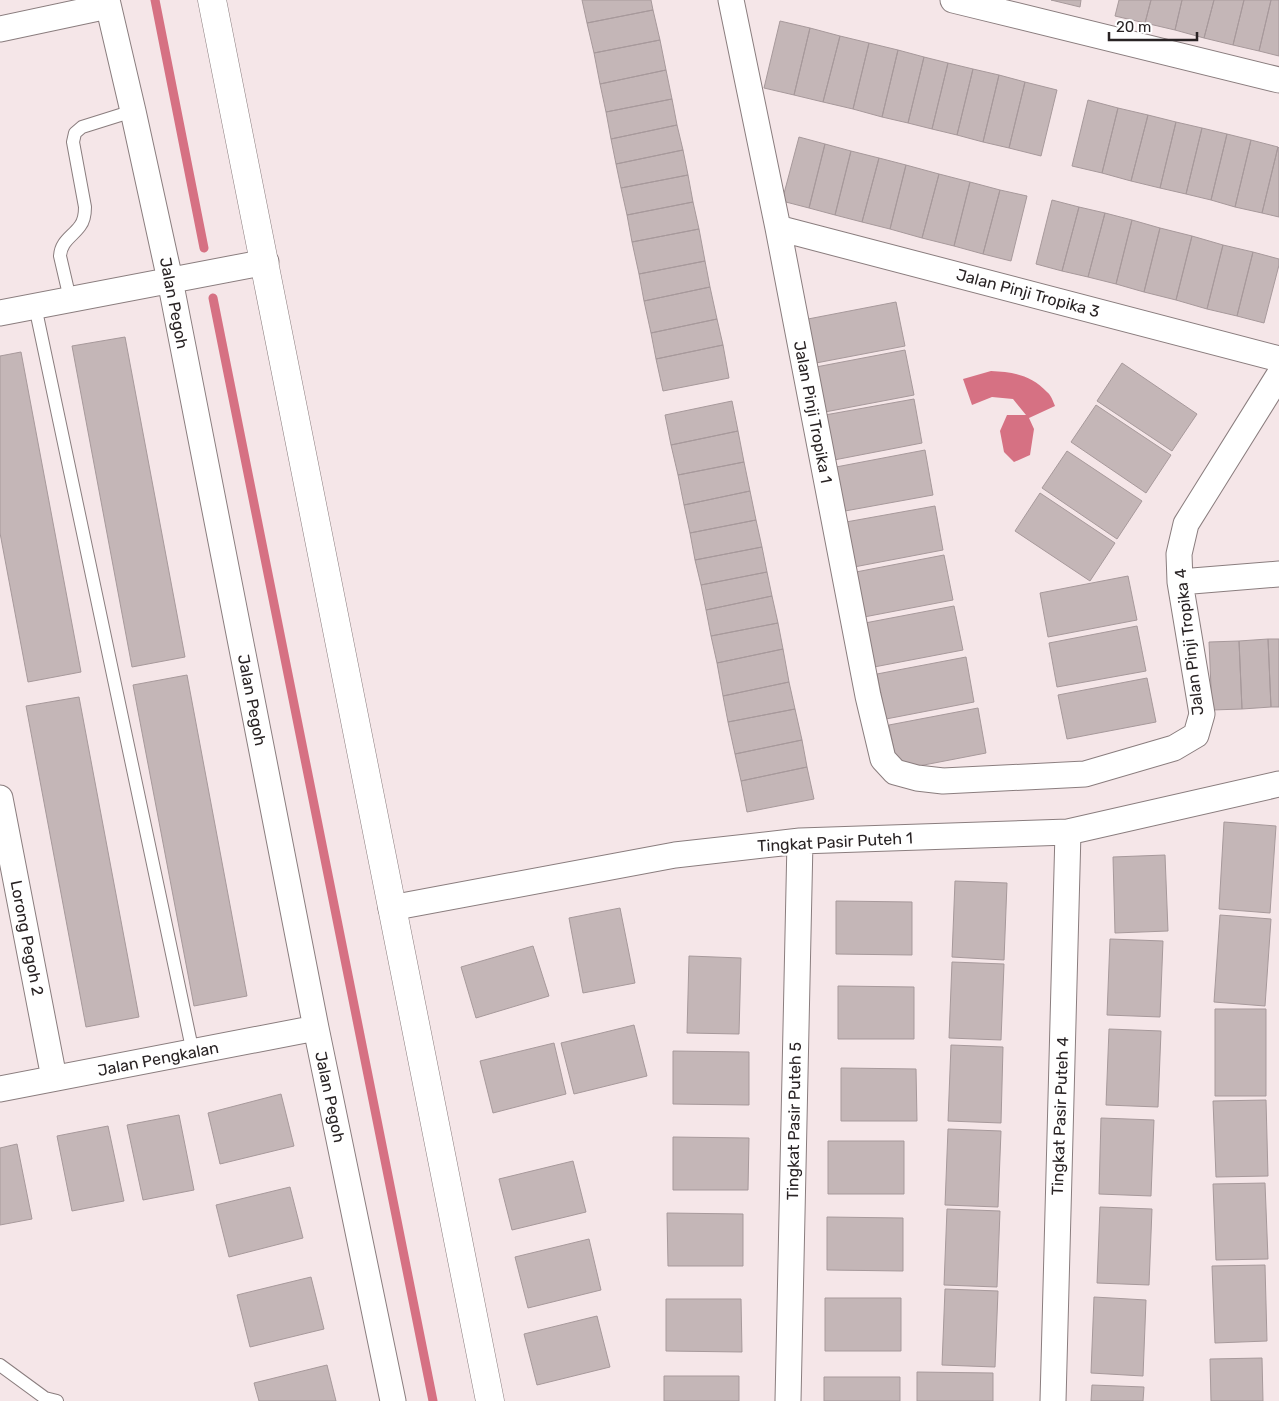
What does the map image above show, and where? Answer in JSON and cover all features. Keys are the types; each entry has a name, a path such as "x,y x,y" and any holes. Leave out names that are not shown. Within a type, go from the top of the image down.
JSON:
{"street":[{"path":"212,0 266,262 391,908 490,1401"},
{"name":"Jalan Pinji Tropika 1","path":"731,0 778,228 868,696 883,759 895,772 917,778 943,781"},
{"path":"953,0 1279,80"},
{"path":"0,29 61,8 107,3"},
{"name":"Jalan Pegoh","path":"107,3 170,280 316,1028 393,1401"},
{"name":"Jalan Pinji Tropika 3","path":"778,228 1279,358"},
{"path":"0,313 266,262"},
{"name":"Jalan Pinji Tropika 4","path":"943,781 1085,774 1174,748 1196,735 1202,714 1180,582 1179,554 1186,524 1279,375"},
{"path":"1180,582 1279,574"},
{"name":"Tingkat Pasir Puteh 1","path":"391,908 675,855 800,841 1068,832 1279,784"},
{"name":"Lorong Pegoh 2","path":"0,798 54,1078"},
{"name":"Tingkat Pasir Puteh 4","path":"1052,1401 1068,832"},
{"name":"Tingkat Pasir Puteh 5","path":"788,1401 800,841"},
{"name":"Jalan Pengkalan","path":"0,1089 316,1028"}],"lane":[{"path":"70,299 60,249 81,225 85,207 73,142 75,133 82,127 133,111"},
{"path":"35,306 193,1053"},
{"path":"0,1365 45,1398 56,1401"}],"shaded area":[{"path":"991,371 1007,372 1028,378 1048,393 1055,406 1029,418 1034,429 1030,455 1014,462 1004,452 1000,431 1007,415 1026,415 1013,399 992,397 972,405 963,379"}],"building":[{"path":"582,0 651,0 653,10 587,23"},
{"path":"1051,0 1081,0 1080,7"},
{"path":"1119,0 1151,0 1145,23 1115,16"},
{"path":"1151,0 1182,0 1175,30 1145,23"},
{"path":"1182,0 1214,0 1204,38 1175,30"},
{"path":"1214,0 1244,0 1233,45 1204,38"},
{"path":"1244,0 1271,0 1259,51 1233,45"},
{"path":"1271,0 1279,0 1279,56 1259,51"},
{"path":"653,10 660,40 594,53 587,23"},
{"path":"780,21 810,28 794,95 764,88"},
{"path":"810,28 840,36 823,102 794,95"},
{"path":"840,36 869,43 853,109 823,102"},
{"path":"660,40 666,70 600,84 594,53"},
{"path":"869,43 898,50 882,117 853,109"},
{"path":"898,50 924,57 908,123 882,117"},
{"path":"924,57 948,63 932,129 908,123"},
{"path":"948,63 973,69 957,135 932,129"},
{"path":"973,69 999,75 983,142 957,135"},
{"path":"666,70 672,99 606,112 600,84"},
{"path":"999,75 1025,82 1009,148 983,142"},
{"path":"1025,82 1057,90 1041,156 1009,148"},
{"path":"672,99 677,125 611,139 606,112"},
{"path":"1088,100 1118,108 1102,173 1072,166"},
{"path":"1118,108 1148,115 1131,181 1102,173"},
{"path":"1148,115 1176,122 1160,188 1131,181"},
{"path":"1176,122 1202,128 1186,194 1160,188"},
{"path":"677,125 683,150 616,164 611,139"},
{"path":"1202,128 1227,134 1211,200 1186,194"},
{"path":"1227,134 1251,140 1235,207 1211,200"},
{"path":"799,137 825,144 809,208 782,201"},
{"path":"1251,140 1278,147 1262,213 1235,207"},
{"path":"825,144 851,151 835,215 809,208"},
{"path":"1279,148 1279,217 1262,213"},
{"path":"683,150 688,175 621,188 616,164"},
{"path":"851,151 879,158 862,222 835,215"},
{"path":"879,158 906,165 890,229 862,222"},
{"path":"906,165 939,174 922,238 890,229"},
{"path":"939,174 970,182 954,246 922,238"},
{"path":"688,175 693,202 627,215 621,188"},
{"path":"970,182 1000,190 983,254 954,246"},
{"path":"1000,190 1027,196 1011,261 983,254"},
{"path":"1052,200 1079,207 1062,271 1036,264"},
{"path":"693,202 699,229 632,242 627,215"},
{"path":"1079,207 1105,213 1088,277 1062,271"},
{"path":"1105,213 1132,220 1116,284 1088,277"},
{"path":"1132,220 1160,228 1144,292 1116,284"},
{"path":"1160,228 1192,236 1176,300 1144,292"},
{"path":"699,229 705,261 639,274 632,242"},
{"path":"1192,236 1223,245 1207,309 1176,300"},
{"path":"1223,245 1253,252 1237,316 1207,309"},
{"path":"1253,252 1279,259 1264,323 1237,316"},
{"path":"705,261 710,287 644,301 639,274"},
{"path":"710,287 717,319 651,333 644,301"},
{"path":"896,302 905,346 816,363 808,319"},
{"path":"717,319 723,345 656,359 651,333"},
{"path":"125,337 185,657 132,667 72,346"},
{"path":"723,345 729,378 663,391 656,359"},
{"path":"905,350 914,395 825,412 816,367"},
{"path":"21,352 81,672 28,682 0,533 0,356"},
{"path":"1122,363 1197,414 1172,451 1097,401"},
{"path":"914,399 922,443 834,460 825,415"},
{"path":"732,401 738,431 671,445 665,415"},
{"path":"1096,405 1171,455 1146,493 1071,442"},
{"path":"738,431 744,462 678,475 671,445"},
{"path":"925,450 933,495 845,511 836,467"},
{"path":"1067,451 1142,501 1117,539 1042,488"},
{"path":"744,462 750,491 684,505 678,475"},
{"path":"750,491 756,520 690,533 684,505"},
{"path":"1040,493 1115,543 1090,581 1015,531"},
{"path":"935,506 943,550 854,567 846,522"},
{"path":"756,520 762,547 695,560 690,533"},
{"path":"762,547 767,572 701,585 695,560"},
{"path":"944,555 953,600 864,617 856,572"},
{"path":"767,572 772,596 706,610 701,585"},
{"path":"1128,576 1137,620 1048,637 1040,593"},
{"path":"772,596 778,623 711,636 706,610"},
{"path":"954,606 963,650 874,667 865,623"},
{"path":"778,623 783,649 717,663 711,636"},
{"path":"1137,626 1146,671 1057,687 1049,643"},
{"path":"1268,639 1271,707 1242,709 1239,641"},
{"path":"1268,639 1279,639 1279,707 1271,707"},
{"path":"1239,641 1242,709 1212,710 1209,642"},
{"path":"783,649 789,682 723,696 717,663"},
{"path":"966,657 974,702 886,719 877,674"},
{"path":"187,675 247,996 194,1006 133,685"},
{"path":"1147,678 1156,722 1067,739 1058,695"},
{"path":"789,682 795,709 728,722 723,696"},
{"path":"79,697 139,1017 86,1027 26,706"},
{"path":"978,708 986,753 898,770 889,725"},
{"path":"795,709 802,740 735,754 728,722"},
{"path":"802,740 807,767 741,781 735,754"},
{"path":"807,767 814,799 747,812 741,781"},
{"path":"1224,822 1276,826 1270,913 1219,909"},
{"path":"1165,855 1168,931 1115,933 1113,857"},
{"path":"955,881 1007,883 1004,960 952,957"},
{"path":"836,901 912,902 912,955 836,954"},
{"path":"620,908 635,983 583,993 569,918"},
{"path":"1220,915 1271,919 1265,1006 1214,1002"},
{"path":"1110,939 1163,941 1160,1017 1107,1015"},
{"path":"533,946 549,996 476,1018 461,967"},
{"path":"689,956 741,958 739,1034 687,1033"},
{"path":"952,962 1004,964 1001,1040 949,1038"},
{"path":"838,986 914,987 914,1039 838,1039"},
{"path":"1215,1009 1266,1009 1266,1096 1215,1096"},
{"path":"634,1025 647,1076 574,1094 561,1043"},
{"path":"1109,1029 1161,1031 1158,1107 1106,1105"},
{"path":"554,1043 566,1094 493,1113 480,1061"},
{"path":"951,1045 1003,1047 1001,1123 948,1121"},
{"path":"673,1051 749,1052 749,1105 673,1104"},
{"path":"841,1068 916,1069 917,1121 841,1121"},
{"path":"281,1094 294,1146 220,1164 208,1113"},
{"path":"1266,1100 1268,1176 1216,1177 1213,1101"},
{"path":"179,1115 194,1190 143,1200 127,1125"},
{"path":"1101,1118 1154,1120 1151,1196 1099,1194"},
{"path":"108,1126 124,1201 72,1211 57,1136"},
{"path":"948,1129 1001,1131 998,1207 945,1205"},
{"path":"673,1137 749,1138 748,1190 673,1190"},
{"path":"828,1141 904,1141 904,1194 828,1194"},
{"path":"17,1144 32,1219 0,1225 0,1148"},
{"path":"573,1161 586,1212 512,1230 499,1179"},
{"path":"1265,1183 1268,1259 1216,1260 1213,1184"},
{"path":"290,1187 303,1238 229,1257 216,1205"},
{"path":"1100,1207 1152,1209 1149,1285 1097,1283"},
{"path":"947,1209 1000,1211 997,1287 944,1285"},
{"path":"667,1213 743,1214 743,1266 668,1266"},
{"path":"827,1217 903,1218 903,1271 827,1270"},
{"path":"589,1239 601,1290 528,1308 515,1257"},
{"path":"1265,1265 1267,1341 1215,1343 1212,1266"},
{"path":"311,1277 324,1329 250,1347 237,1295"},
{"path":"945,1289 998,1291 995,1367 942,1365"},
{"path":"1094,1297 1146,1300 1143,1376 1091,1373"},
{"path":"825,1298 901,1298 901,1351 825,1351"},
{"path":"666,1299 741,1299 742,1352 666,1351"},
{"path":"597,1316 610,1367 537,1385 524,1334"},
{"path":"1262,1358 1263,1401 1211,1401 1210,1359"},
{"path":"327,1365 336,1401 259,1401 254,1383"},
{"path":"917,1372 993,1373 993,1401 917,1401"},
{"path":"664,1376 739,1376 739,1401 664,1401"},
{"path":"824,1377 900,1377 900,1401 824,1401"},
{"path":"1092,1385 1144,1387 1143,1401 1091,1401"}],"waterway":[{"path":"155,0 204,248"},
{"path":"213,298 433,1401"}]}
